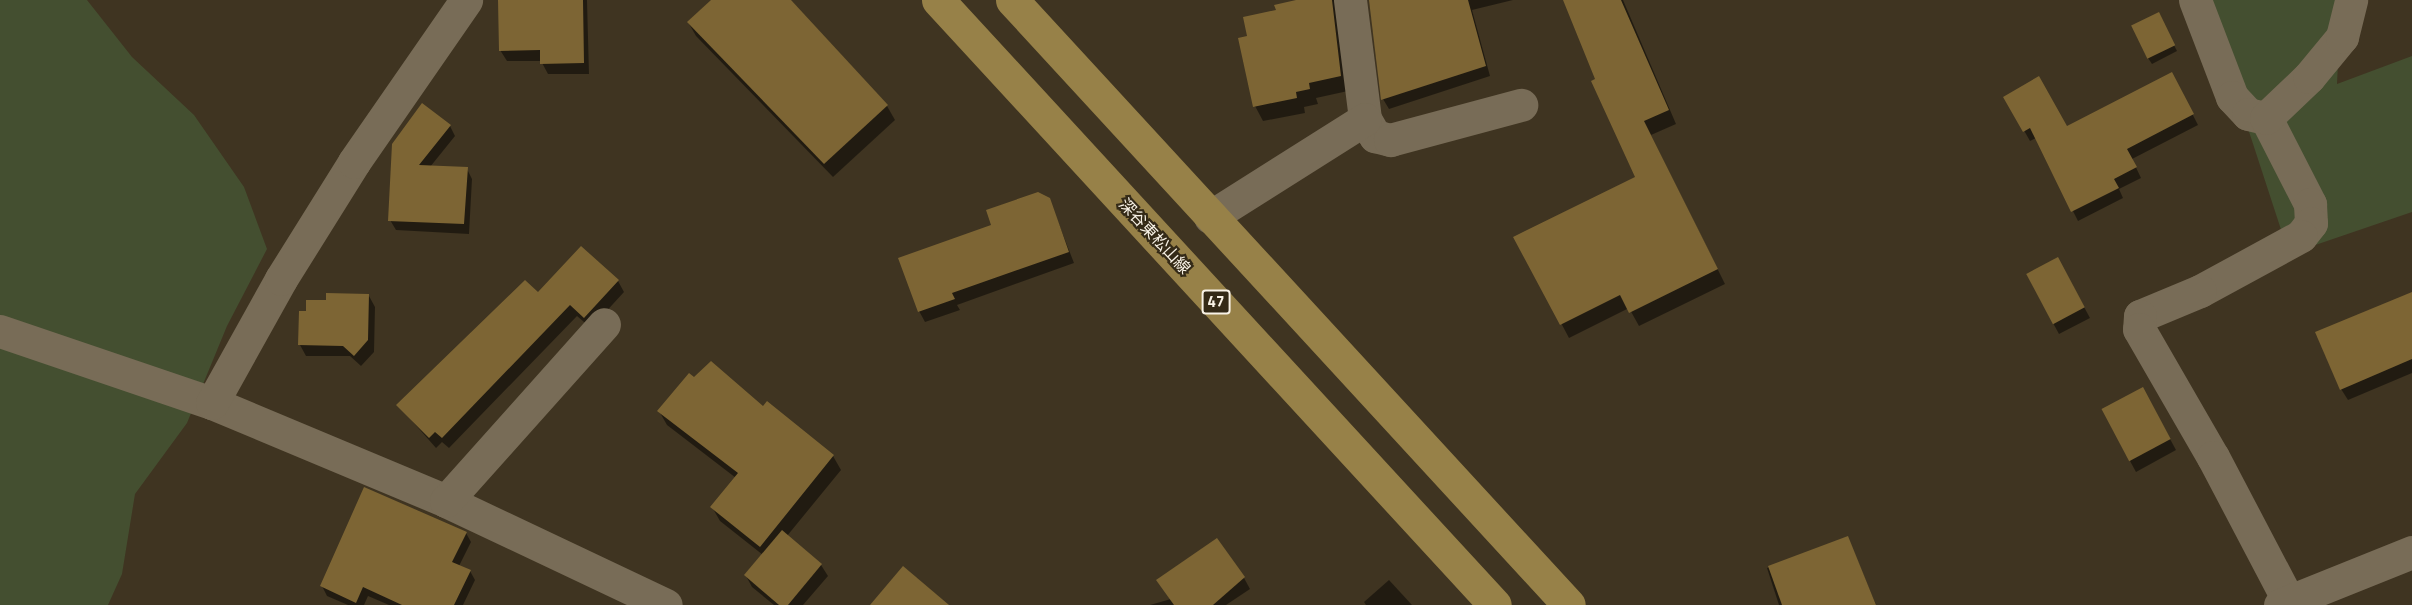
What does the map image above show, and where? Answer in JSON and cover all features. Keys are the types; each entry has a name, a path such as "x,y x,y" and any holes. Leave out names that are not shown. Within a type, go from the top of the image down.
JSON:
{"main road":[{"name":"深谷東松山線","path":"938,0 1495,605"},
{"path":"1012,0 1569,605"}],"street":[{"path":"212,403 281,279 354,162 466,0"},
{"path":"1350,0 1365,118 1375,136 1390,141 1521,105"},
{"path":"2195,0 2232,97 2248,114 2266,118"},
{"path":"2266,118 2309,77 2342,37 2350,0"},
{"path":"1210,217 1365,118"},
{"path":"2266,118 2310,204 2312,223 2301,236 2200,291 2140,316 2139,329 2213,458 2284,603 2412,552"},
{"path":"446,501 604,324"},
{"path":"0,332 212,403 446,501 666,605"}],"green space":[{"path":"0,0 87,0 132,57 194,115 244,187 267,249 227,326 187,423 135,494 122,574 108,605 0,605"},
{"path":"2206,0 2341,0 2337,84 2412,56 2412,212 2289,254"}],"building":[{"path":"498,0 583,0 584,63 540,64 540,50 499,51"},
{"path":"711,0 791,0 888,105 824,164 687,22"},
{"path":"1296,0 1332,0 1341,76 1309,83 1310,89 1296,92 1297,98 1253,107 1238,38 1247,36 1243,17 1276,10 1274,5"},
{"path":"1369,0 1468,0 1486,66 1381,100"},
{"path":"1563,0 1621,0 1669,110 1644,121 1718,269 1629,313 1620,295 1560,325 1513,237 1635,177 1591,81 1595,79"},
{"path":"2159,12 2175,45 2147,59 2131,26"},
{"path":"2172,72 2194,114 2127,149 2137,167 2114,179 2119,188 2071,212 2030,128 2023,132 2003,97 2039,76 2067,126"},
{"path":"422,103 451,125 419,165 468,167 464,224 388,221 392,144"},
{"path":"1038,192 1050,198 1069,252 952,293 955,299 918,312 898,258 991,225 986,210"},
{"path":"581,246 619,280 584,318 570,305 442,438 435,432 429,438 396,405 525,280 538,292"},
{"path":"2058,257 2085,307 2053,324 2026,274"},
{"path":"2412,292 2412,359 2340,390 2315,332"},
{"path":"326,293 369,294 368,340 354,356 343,346 298,345 299,311 306,311 306,300 326,300"},
{"path":"711,361 763,406 767,401 834,455 760,547 710,507 738,473 657,411 689,373 694,377"},
{"path":"2143,387 2171,439 2129,461 2102,409"},
{"path":"364,487 467,532 452,562 471,570 454,605 402,605 363,587 356,603 320,586"},
{"path":"782,530 822,564 788,605 779,605 744,575"},
{"path":"1848,536 1876,605 1782,605 1768,566"},
{"path":"1217,538 1245,577 1213,605 1174,605 1156,580"},
{"path":"903,566 949,605 870,605"}]}
